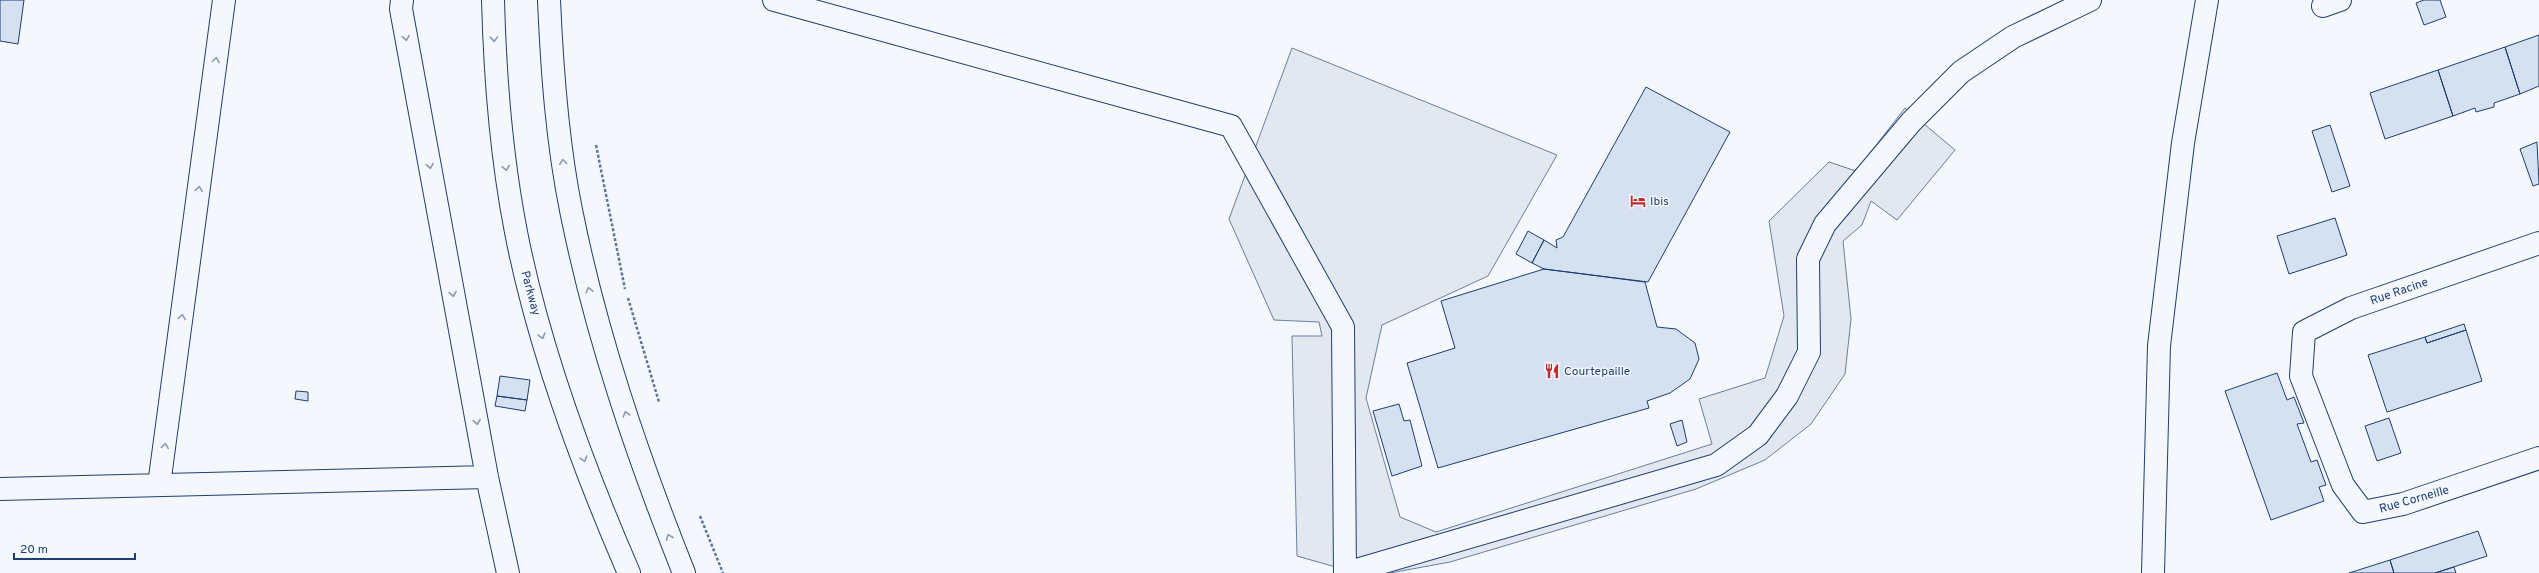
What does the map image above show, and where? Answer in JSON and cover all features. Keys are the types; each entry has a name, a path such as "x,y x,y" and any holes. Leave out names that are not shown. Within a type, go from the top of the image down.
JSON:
{"street":[{"path":"160,485 224,0"},
{"path":"402,0 401,9 487,477 508,573"},
{"name":"Parkway","path":"493,0 495,69 503,151 516,231 529,290 544,344 583,457 629,573"},
{"path":"549,0 552,60 562,160 580,252 606,350 638,454 684,573"},
{"path":"774,0 1231,126 1343,327 1346,573 1716,465 1758,435 1787,396 1809,352 1808,259 1826,224 1912,122 1960,72 2013,37 2090,0"},
{"path":"2153,573 2159,346 2183,143 2207,0"},
{"name":"Rue Racine","path":"2301,376 2304,332 2351,308 2539,243"},
{"name":"Rue Corneille","path":"2301,376 2343,485 2363,512 2403,504 2539,458"},
{"path":"0,489 487,477"}],"path":[{"path":"594,138 626,292 660,405"},
{"path":"696,508 723,573"}],"shaded area":[{"path":"1292,48 1557,155 1488,276 1382,325 1366,398 1400,517 1436,532 1712,444 1699,399 1765,378 1784,316 1769,221 1829,162 1856,171 1905,108 1955,150 1897,220 1871,201 1862,225 1843,241 1851,319 1845,374 1811,424 1765,460 1696,489 1450,562 1390,573 1357,573 1297,556 1292,336 1322,336 1319,322 1274,320 1229,219"}],"building":[{"path":"0,0 24,0 18,44 0,41"},
{"path":"2424,0 2440,0 2446,17 2424,25 2416,3"},
{"path":"2539,35 2539,86 2520,94 2505,47"},
{"path":"2505,47 2520,94 2494,103 2494,107 2476,112 2475,108 2453,116 2438,70"},
{"path":"2438,70 2453,116 2385,139 2370,93"},
{"name":"Ibis","path":"1646,87 1730,132 1648,282 1544,269 1532,263 1544,240 1557,248 1556,240 1563,237"},
{"path":"2330,125 2350,186 2332,192 2312,131"},
{"path":"2537,142 2539,184 2533,186 2520,149"},
{"path":"2335,218 2347,255 2289,274 2277,236"},
{"path":"1528,231 1544,240 1532,263 1516,254"},
{"name":"Courtepaille","path":"1544,269 1645,282 1657,327 1676,329 1695,343 1699,359 1690,379 1670,393 1647,401 1649,408 1438,468 1407,363 1455,348 1441,301"},
{"path":"2464,324 2466,330 2427,343 2425,337"},
{"path":"2466,330 2482,381 2387,412 2368,355 2425,337 2427,343"},
{"path":"2277,373 2287,400 2294,397 2304,423 2297,424 2311,462 2317,460 2326,485 2319,487 2324,501 2271,520 2225,391"},
{"path":"500,376 530,380 527,400 497,396"},
{"path":"296,391 308,392 308,401 295,399"},
{"path":"497,396 527,400 525,411 495,406"},
{"path":"1399,404 1404,421 1410,420 1422,466 1392,476 1373,411"},
{"path":"2389,418 2401,453 2377,461 2365,426"},
{"path":"1682,420 1687,442 1677,446 1670,424"},
{"path":"2478,531 2487,556 2435,573 2394,573 2390,560"},
{"path":"2390,560 2394,573 2349,573"},
{"path":"2454,567 2456,573 2435,573"}],"place":[{"name":"Ibis","path":"1638,201"},
{"name":"Courtepaille","path":"1552,371"}]}
